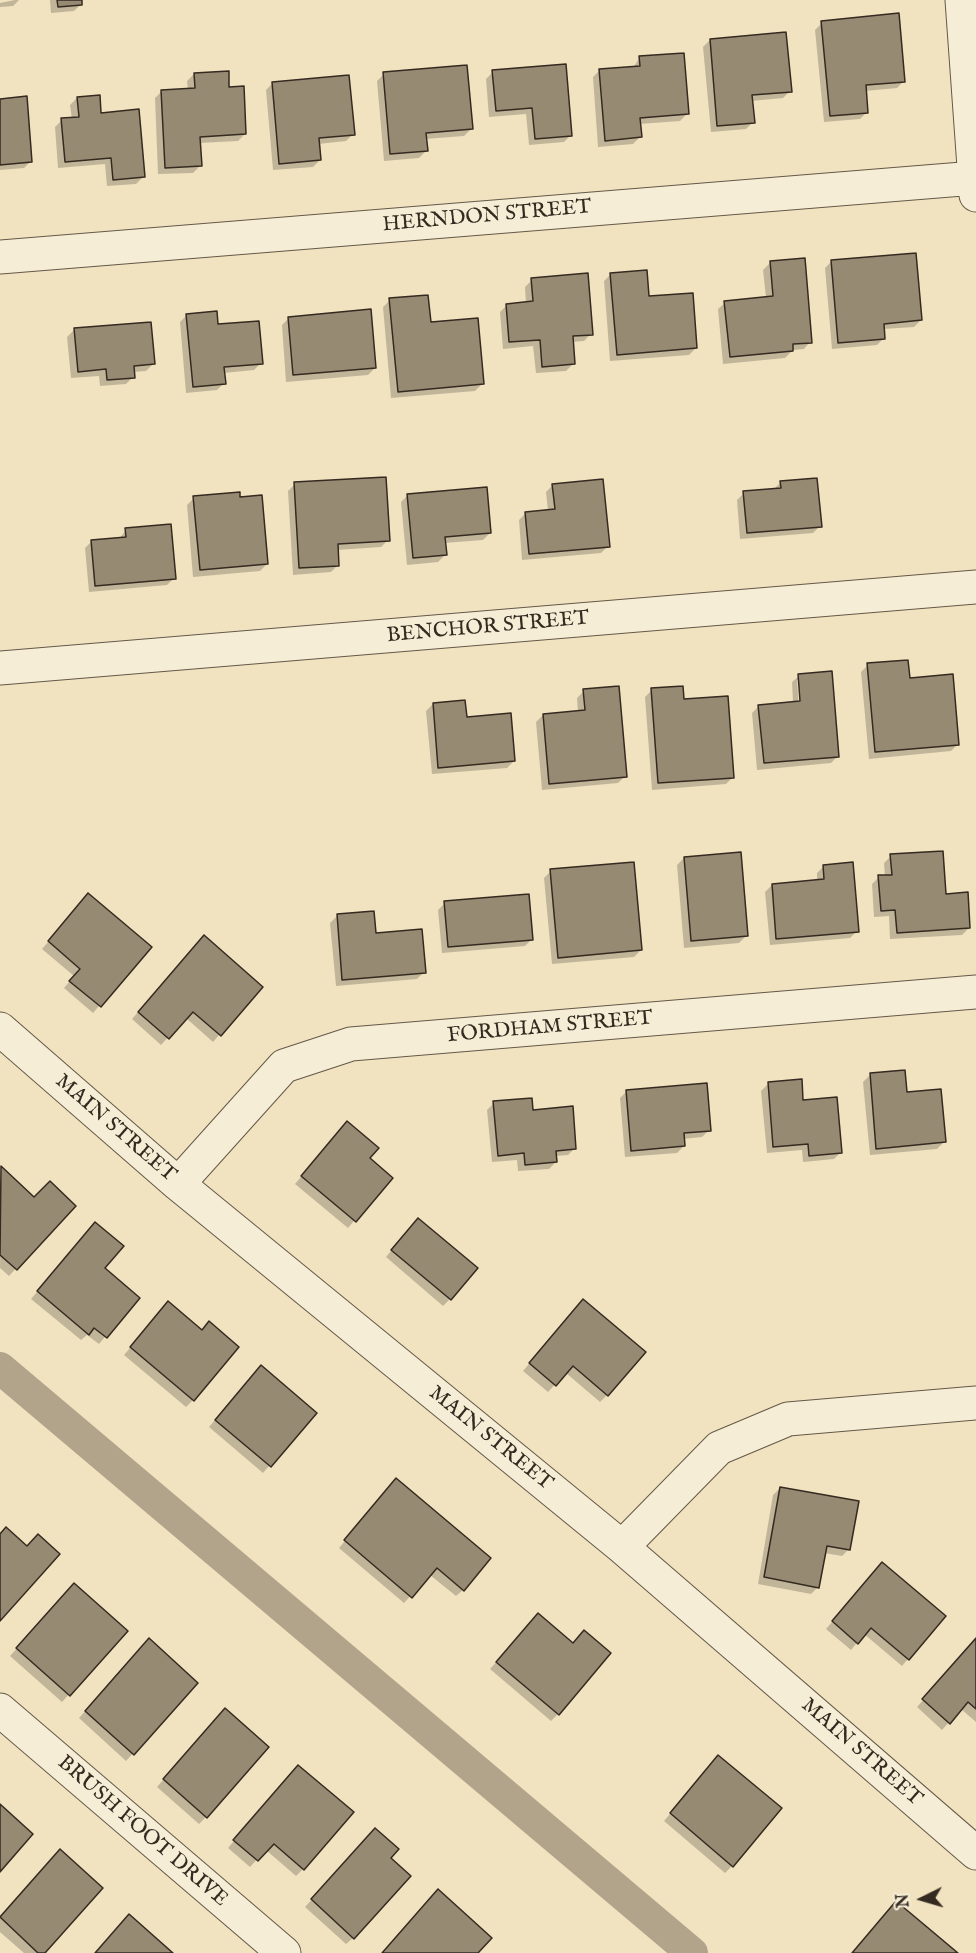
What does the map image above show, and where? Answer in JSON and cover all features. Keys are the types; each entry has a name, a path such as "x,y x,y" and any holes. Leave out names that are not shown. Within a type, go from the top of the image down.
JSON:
{"street":[{"path":"962,0 975,186"},
{"name":"HERNDON STREET","path":"0,257 975,186"},
{"name":"BENCHOR STREET","path":"0,668 976,587"},
{"name":"FORDHAM STREET","path":"178,1184 284,1066 351,1044 976,992"},
{"name":"MAIN STREET","path":"0,1029 178,1184 622,1547 976,1853"},
{"path":"622,1547 719,1448 788,1419 976,1404"},
{"name":"BRUSH FOOT DRIVE","path":"0,1710 284,1953"}],"building":[{"path":"57,0 82,0 82,5 58,7"},
{"path":"899,13 905,82 866,85 868,113 830,116 821,21"},
{"path":"786,32 792,92 752,95 755,123 717,126 710,39"},
{"path":"684,53 689,114 640,118 642,137 605,141 599,69 640,66 639,56"},
{"path":"566,64 572,136 535,139 532,108 496,111 492,70"},
{"path":"467,65 473,129 426,133 428,151 390,154 383,72"},
{"path":"229,71 229,87 244,86 246,134 200,137 202,166 165,168 161,90 195,88 194,73"},
{"path":"349,75 355,135 319,138 321,160 279,164 272,82"},
{"path":"100,95 101,113 139,109 145,177 113,180 111,158 65,162 61,118 79,117 77,97"},
{"path":"27,96 32,162 0,165 0,99"},
{"path":"916,253 922,320 884,324 885,339 838,343 831,260"},
{"path":"805,258 812,343 793,344 793,351 730,357 724,301 773,296 770,261"},
{"path":"647,270 649,296 693,293 697,348 617,355 610,273"},
{"path":"588,273 593,335 573,336 575,364 542,367 540,340 509,342 506,304 533,301 531,278"},
{"path":"428,295 431,322 478,318 484,384 398,392 389,298"},
{"path":"371,309 376,368 293,375 288,317"},
{"path":"217,311 218,324 259,321 263,364 224,367 226,384 193,387 186,314"},
{"path":"151,322 155,364 134,366 135,378 107,380 106,369 78,372 74,328"},
{"path":"386,477 390,541 338,544 339,566 299,568 294,482"},
{"path":"817,478 822,527 747,533 743,491 781,488 780,481"},
{"path":"603,479 610,547 529,554 525,512 555,509 552,484"},
{"path":"487,487 491,533 445,537 447,555 413,558 407,494"},
{"path":"240,492 240,497 262,495 268,564 200,570 193,496"},
{"path":"171,524 176,579 95,586 91,540 126,537 125,528"},
{"path":"908,660 910,678 953,674 959,745 875,752 867,663"},
{"path":"832,671 839,757 764,763 758,705 800,701 798,674"},
{"path":"619,686 627,777 549,784 543,714 585,710 583,689"},
{"path":"683,686 684,699 728,696 734,778 658,783 651,688"},
{"path":"465,700 467,717 511,713 515,761 438,768 433,703"},
{"path":"943,851 946,894 968,892 970,928 897,933 895,910 881,911 878,875 892,875 890,854"},
{"path":"741,852 748,936 691,941 684,857"},
{"path":"634,862 642,950 558,958 550,869"},
{"path":"853,862 859,932 776,939 772,884 824,879 823,865"},
{"path":"88,893 152,947 101,1007 69,981 80,969 48,941"},
{"path":"529,894 533,940 448,947 444,901"},
{"path":"374,911 376,933 422,929 426,973 342,980 337,914"},
{"path":"204,935 263,987 221,1036 193,1012 169,1039 138,1012"},
{"path":"905,1070 907,1092 941,1089 946,1142 876,1149 870,1073"},
{"path":"802,1079 803,1100 837,1097 842,1153 809,1156 808,1144 773,1147 768,1082"},
{"path":"707,1083 711,1131 684,1133 685,1146 631,1151 626,1090"},
{"path":"532,1098 533,1110 573,1106 576,1149 556,1151 557,1162 525,1165 524,1153 498,1156 493,1101"},
{"path":"347,1121 379,1148 370,1158 393,1178 356,1222 301,1176"},
{"path":"1,1166 34,1197 50,1181 76,1206 17,1270 0,1255"},
{"path":"418,1218 478,1268 451,1300 391,1250"},
{"path":"95,1222 124,1246 105,1268 140,1298 107,1338 94,1328 89,1335 37,1291"},
{"path":"583,1299 646,1352 608,1396 573,1366 556,1386 529,1363"},
{"path":"168,1301 202,1330 209,1321 239,1347 194,1401 130,1347"},
{"path":"261,1365 317,1413 271,1467 215,1420"},
{"path":"396,1478 491,1558 464,1591 437,1568 412,1598 344,1540"},
{"path":"780,1487 859,1501 850,1550 827,1546 819,1588 764,1577"},
{"path":"6,1527 27,1546 38,1534 60,1554 0,1621 0,1534"},
{"path":"882,1562 946,1616 909,1660 871,1628 858,1644 832,1621"},
{"path":"74,1583 128,1631 70,1696 16,1648"},
{"path":"538,1613 573,1643 584,1630 611,1653 559,1715 496,1662"},
{"path":"149,1638 198,1683 134,1755 85,1711"},
{"path":"976,1638 976,1709 968,1702 950,1724 922,1699"},
{"path":"225,1708 269,1747 207,1818 163,1779"},
{"path":"718,1755 782,1808 733,1867 670,1813"},
{"path":"298,1765 354,1812 304,1870 274,1844 258,1861 233,1840"},
{"path":"0,1804 33,1834 0,1872"},
{"path":"375,1828 399,1849 391,1858 411,1876 354,1939 311,1899"},
{"path":"60,1849 103,1888 45,1953 38,1953 0,1917"},
{"path":"438,1889 492,1938 478,1953 382,1953"},
{"path":"896,1901 958,1953 852,1953"},
{"path":"129,1914 173,1953 95,1953"}],"waterway":[{"path":"0,1368 692,1953"}]}
